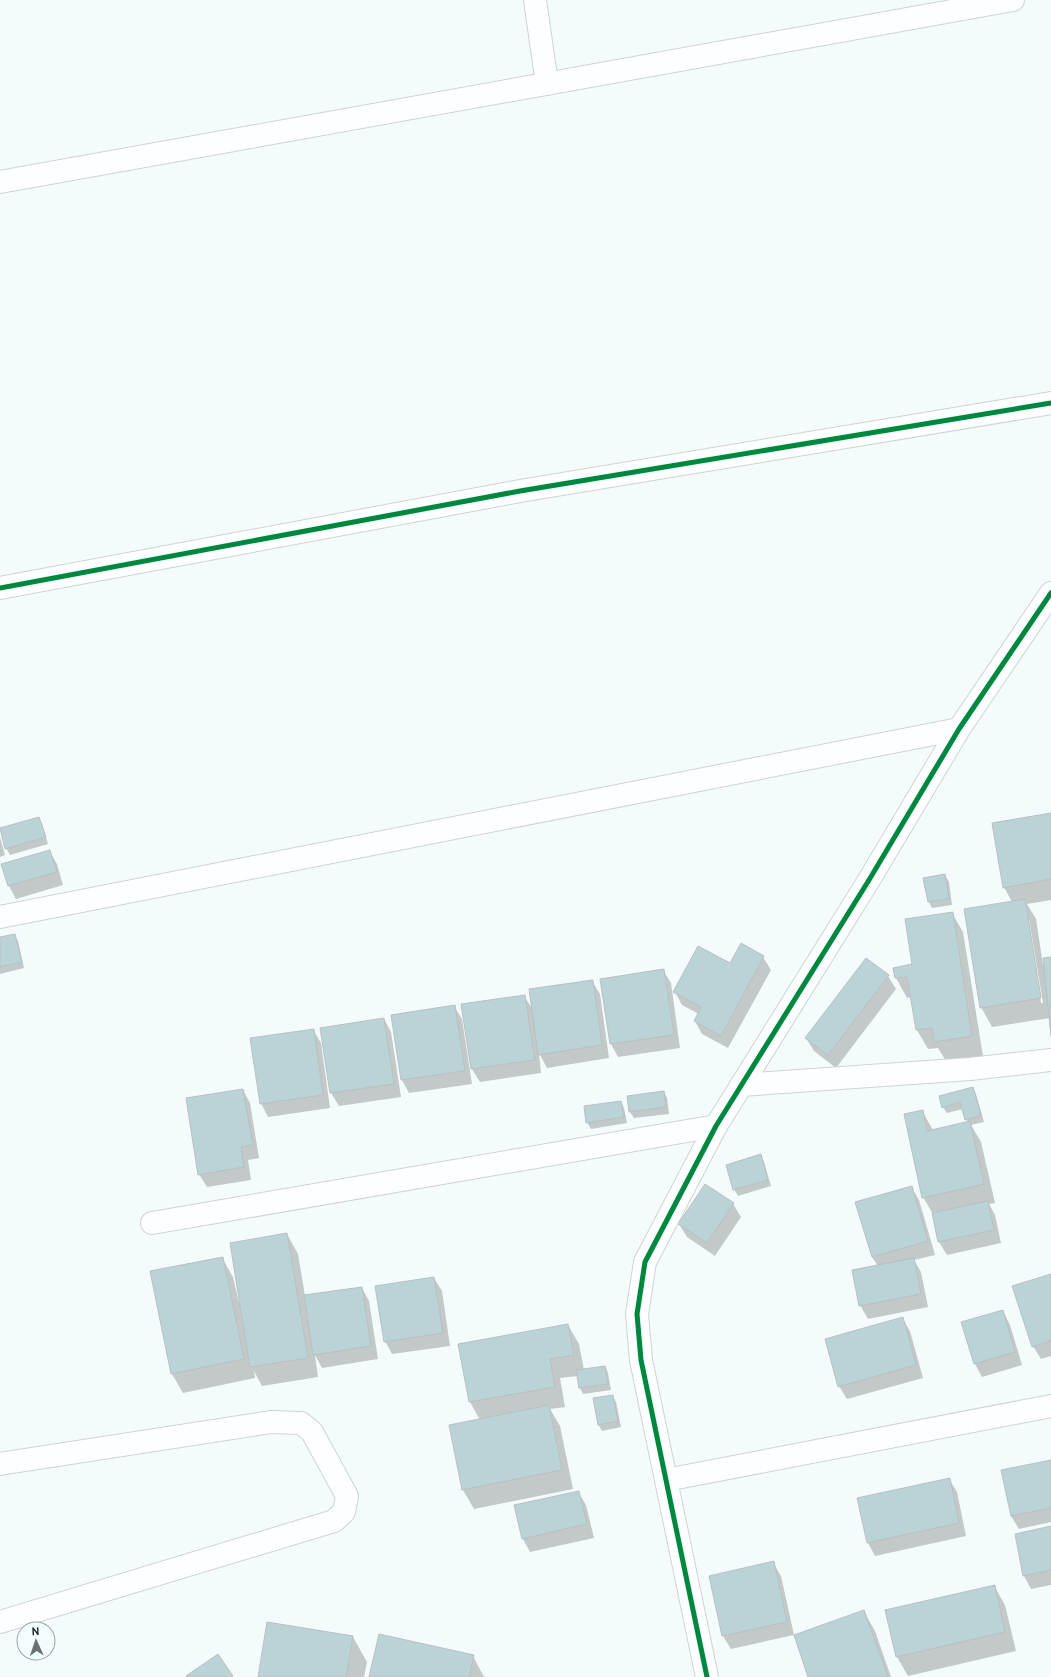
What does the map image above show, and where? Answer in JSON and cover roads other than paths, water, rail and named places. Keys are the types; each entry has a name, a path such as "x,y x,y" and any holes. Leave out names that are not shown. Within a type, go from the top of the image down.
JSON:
{"street":[{"path":"535,0 547,84"},
{"path":"0,182 1013,0"},
{"path":"0,588 520,491 1051,403"},
{"path":"707,1677 641,1360 637,1314 645,1262 716,1126 869,880 959,729 1051,593"},
{"path":"0,918 959,729"},
{"path":"741,1085 970,1069 1051,1060"},
{"path":"152,1223 716,1126"},
{"path":"666,1480 1051,1406"},
{"path":"0,1464 271,1422 301,1423 312,1432 347,1496 344,1512 334,1521 0,1622"}]}
